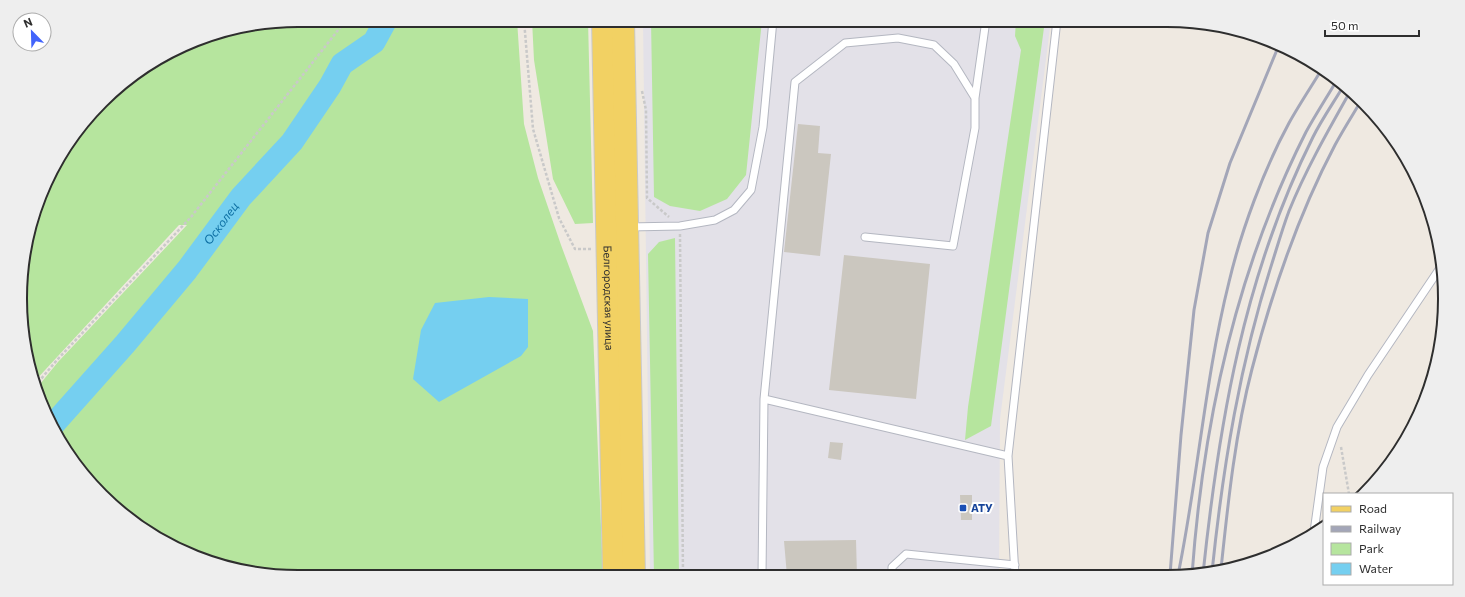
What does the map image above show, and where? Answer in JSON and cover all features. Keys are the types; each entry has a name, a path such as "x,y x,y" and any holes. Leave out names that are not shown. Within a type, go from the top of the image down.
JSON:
{"main road":[{"name":"Белгородская улица","path":"603,27 634,570"},
{"name":"Белгородская улица","path":"614,570 614,234 623,27"}],"lane":[{"path":"614,234 716,220 734,210 751,190 763,127 772,27"},
{"path":"865,237 953,246 975,128 975,98 985,27"},
{"path":"1016,570 1008,456 1056,27"},
{"path":"762,570 764,400 795,82 845,43 898,38 934,45 954,64 975,98"},
{"path":"1315,525 1323,467 1337,427 1368,375 1437,273"},
{"path":"764,400 1008,456"},
{"path":"892,570 892,567 906,554 1015,565"}],"path":[{"path":"39,381 57,360 191,217 340,27"},
{"path":"525,27 533,129 559,218 575,249 614,234"},
{"path":"642,88 646,110 647,198 680,226 683,570"},
{"path":"1337,427 1349,493"}],"shaded area":[{"path":"643,27 1050,27 1000,419 999,570 650,570"}],"green space":[{"path":"298,27 378,27 372,39 340,59 339,65 290,140 239,195 185,267 55,419 40,384 58,362 187,225 179,225 38,377 29,334 27,298 29,263 32,246 41,211 55,178 63,163 94,119 119,94 163,63 211,41 263,29"},
{"path":"389,27 517,27 524,124 538,178 593,331 603,570 298,570 263,568 228,561 211,556 178,542 163,534 119,503 94,478 83,464 58,425 127,349 245,202 321,118 350,70 377,50"},
{"path":"532,27 588,27 593,223 575,224 553,179 534,60"},
{"path":"651,27 761,27 746,175 727,199 700,211 670,206 654,197"},
{"path":"1016,27 1044,27 991,426 965,440 968,407 1021,50 1015,36"},
{"path":"675,238 679,570 654,570 648,254 659,242"}],"water":[{"path":"489,297 528,299 528,347 521,356 439,402 413,379 421,330 435,303"}],"building":[{"path":"798,124 820,126 818,153 831,154 820,256 784,252"},
{"path":"844,255 930,264 916,399 829,390"},
{"path":"830,442 843,443 841,460 828,458"},
{"path":"960,495 972,495 972,520 961,520"},
{"path":"856,540 857,570 786,570 784,541"}],"waterway":[{"name":"Осколец","path":"56,421 125,344 187,270 241,197 292,142 330,86 342,64 374,42 382,27"}],"railway":[{"path":"1170,570 1181,435 1194,310 1208,233 1230,163 1277,51"},
{"path":"1179,569 1214,355 1234,262 1254,201 1271,160 1289,123 1319,74"},
{"path":"1193,569 1197,518 1215,404 1227,348 1243,292 1261,237 1282,184 1306,132 1334,85"},
{"path":"1204,568 1217,461 1238,350 1252,296 1269,242 1289,189 1313,137 1341,90"},
{"path":"1213,566 1216,532 1234,414 1261,298 1289,211 1318,149 1348,96"},
{"path":"1221,564 1229,494 1241,418 1252,369 1268,311 1287,254 1309,199 1335,145 1358,106"}],"place":[{"name":"АТУ","path":"963,508"}]}
